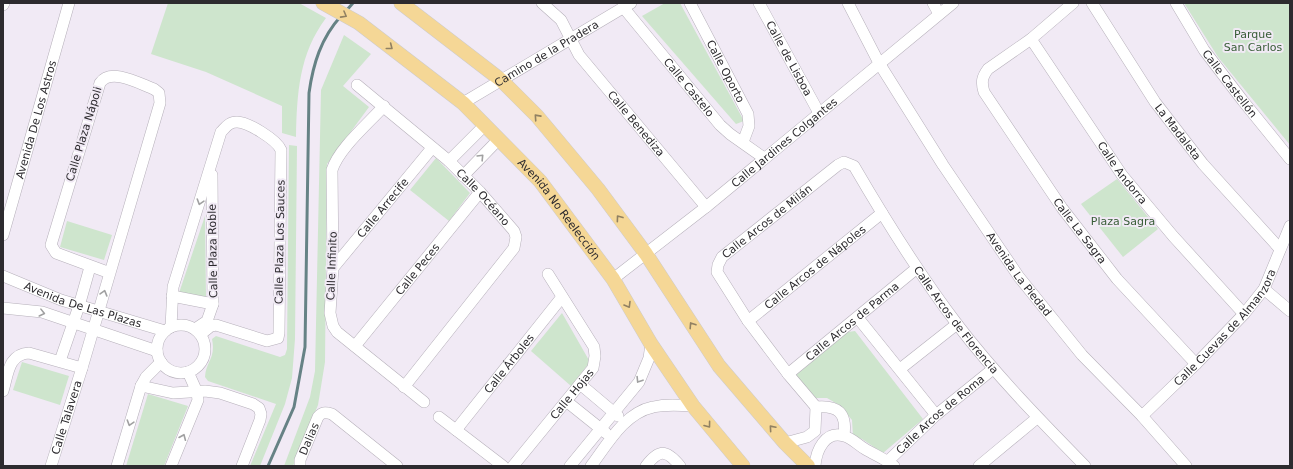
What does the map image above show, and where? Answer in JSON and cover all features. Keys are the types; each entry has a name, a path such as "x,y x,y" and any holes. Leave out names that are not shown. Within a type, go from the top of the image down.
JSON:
{"main road":[{"path":"401,3 500,80 537,116 598,190 646,254 719,366 785,443 808,466"},
{"name":"Avenida No Reelección","path":"326,5 359,23 463,103 540,181 613,279 651,344 693,406 742,466"}],"street":[{"name":"Avenida De Los Astros","path":"3,235 69,3"},
{"name":"Calle Benediza","path":"542,3 561,20 584,61 706,207"},
{"name":"Calle Oporto","path":"690,3 748,114 749,126 743,142"},
{"name":"Calle de Lisboa","path":"759,3 819,113"},
{"name":"Avenida La Piedad","path":"848,3 879,63 943,165 1019,277 1082,354 1142,416 1186,466"},
{"path":"933,3 939,14"},
{"name":"Calle Jardines Colgantes","path":"613,279 706,207 953,3"},
{"path":"1031,39 1073,3"},
{"name":"La Madaleta","path":"1092,3 1155,102 1203,164 1280,249"},
{"name":"Calle Castellón","path":"1176,3 1204,50 1242,101 1290,159"},
{"name":"Camino de la Pradera","path":"463,103 627,5"},
{"name":"Calle Castelo","path":"627,5 720,125 730,134 764,158"},
{"name":"Calle La Sagra","path":"1031,39 988,70 983,76 982,84 984,92 1062,208 1117,279 1196,364"},
{"name":"Calle Andorra","path":"1031,39 1122,175 1173,236 1244,314"},
{"name":"Calle Plaza Nápoli","path":"98,313 110,273 160,98 159,93 154,89 116,76 108,76 103,78 100,83 51,241 51,246 56,253 90,267 110,273"},
{"name":"Calle Océano","path":"357,85 384,106 449,162 480,192 514,231 516,237 514,248 404,387"},
{"name":"Calle Infinito","path":"384,106 341,153 335,162 332,181 334,268 331,320 337,332 424,402"},
{"name":"Calle Plaza Roble","path":"168,329 172,296 221,132 227,125 237,122 246,124 279,146"},
{"path":"449,162 485,125"},
{"path":"463,176 499,139"},
{"name":"Calle Plaza Los Sauces","path":"198,332 211,326 220,325 267,341 273,341 278,338 281,171 281,150 279,146"},
{"name":"Calle Arrecife","path":"334,268 432,148"},
{"name":"Calle Arcos de Florencia","path":"844,162 854,166 917,268 957,324 1037,418 1084,466"},
{"name":"Calle Arcos de Milán","path":"816,407 788,374 748,321 720,279 717,272 722,257 838,165 844,162"},
{"name":"Calle Plaza Roble","path":"198,332 208,321 213,304 212,164"},
{"name":"Calle Peces","path":"355,346 480,192"},
{"name":"Calle Arcos de Nápoles","path":"748,321 882,213"},
{"name":"Calle Cuevas de Almanzora","path":"1142,416 1196,364 1244,314 1264,289 1290,226"},
{"path":"60,361 74,324 90,267"},
{"name":"Calle Arcos de Parma","path":"788,374 917,268"},
{"name":"Calle Hojas","path":"513,466 593,368 595,356 594,347 548,274"},
{"name":"Avenida De Las Plazas","path":"3,276 98,313 168,329"},
{"path":"1264,289 1290,311"},
{"path":"172,296 213,304"},
{"name":"Calle Árboles","path":"456,430 562,297"},
{"name":"Avenida De Las Plazas","path":"3,308 42,312 157,352"},
{"name":"Calle Talavera","path":"51,466 98,313"},
{"path":"858,318 936,415"},
{"path":"900,369 957,324"},
{"path":"184,325 198,332 204,341 204,357 195,369 188,372 174,372 161,362 157,352 160,338 168,329 184,325"},
{"path":"570,466 638,382 649,358 651,344"},
{"name":"Calle Talavera","path":"3,391 12,362 16,356 30,353 82,368"},
{"path":"117,466 141,386 146,377 161,362"},
{"name":"Calle Arcos de Roma","path":"891,464 936,415 993,368"},
{"path":"171,466 195,408 197,392 188,372"},
{"path":"580,384 625,422"},
{"path":"141,386 174,394 197,392 220,393 253,404 259,408 261,414 260,420 242,466"},
{"path":"566,401 612,438"},
{"path":"591,466 625,422 638,413 651,407 666,404 693,406"},
{"path":"824,441 815,431 816,407 835,408 842,415 845,424 844,435"},
{"name":"Dalias","path":"300,466 303,453 321,413 332,414 397,466"},
{"path":"439,417 503,466"},
{"path":"979,466 1037,418"},
{"path":"785,443 806,437 815,431"},
{"path":"815,466 817,453 824,441 836,435 844,435 891,464"},
{"path":"646,466 654,456 659,453 666,453 680,466"}],"green space":[{"path":"168,3 299,3 326,18 310,46 301,74 297,105 296,137 282,133 282,106 206,72 151,54"},
{"path":"665,3 680,3 744,121 736,124 642,16"},
{"name":"Parque San Carlos","path":"1184,3 1290,3 1290,145 1218,57"},
{"path":"344,35 371,54 343,86 369,107 327,164 325,362 318,405 293,466 284,466 310,397 315,371 321,90"},
{"path":"289,145 297,146 295,339 292,378 285,404 260,466 250,466 276,404 208,381 205,377 213,351 212,339 216,336 280,357 285,355 287,349"},
{"path":"436,158 470,193 449,221 410,190"},
{"name":"Plaza Sagra","path":"1117,179 1158,229 1123,257 1081,204"},
{"path":"205,216 206,297 179,293"},
{"path":"67,221 112,235 104,260 60,247"},
{"path":"562,313 590,362 571,386 531,351"},
{"path":"855,331 923,419 883,453 862,439 853,436 852,420 839,405 827,398 813,398 796,375 848,332"},
{"path":"22,362 69,376 60,405 13,390"},
{"path":"148,394 188,406 164,466 126,466"}],"waterway":[{"path":"346,11 353,3"},
{"path":"268,466 294,407 305,347 309,93 313,72 323,42 334,24 341,16"}]}
